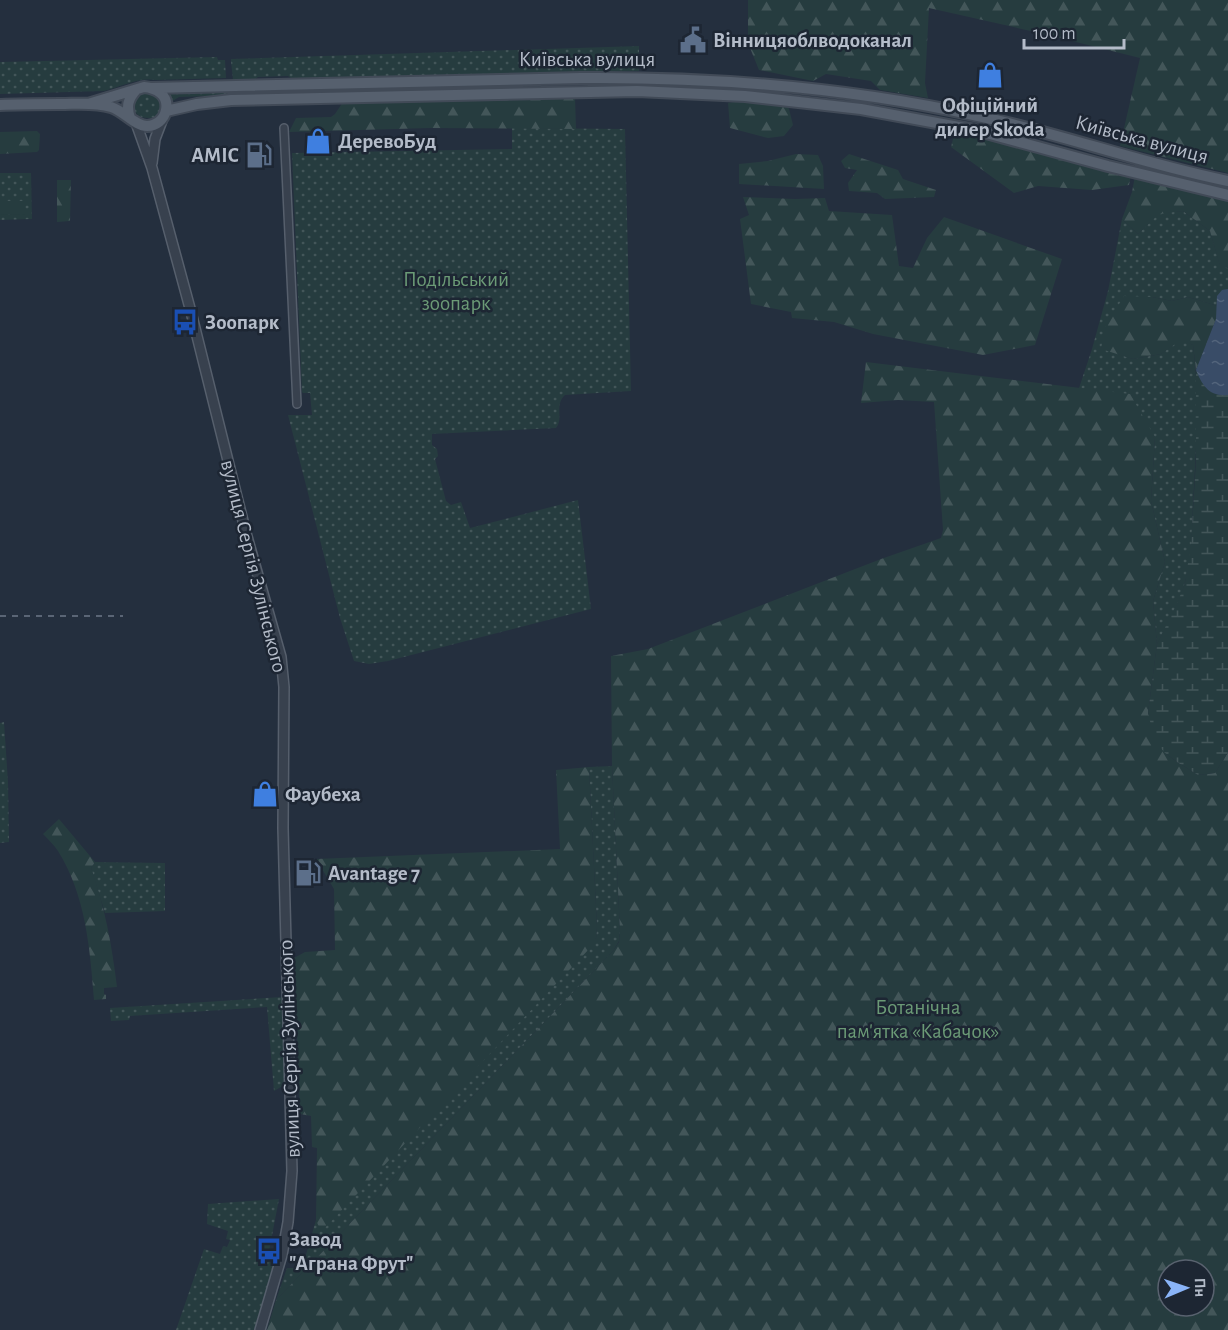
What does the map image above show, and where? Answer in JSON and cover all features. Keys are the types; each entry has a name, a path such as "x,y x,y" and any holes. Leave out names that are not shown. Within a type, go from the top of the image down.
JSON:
{"main road":[{"name":"Київська вулиця","path":"152,88 645,77 771,84 864,95 978,116 1228,181"},
{"path":"321,84 322,98"},
{"path":"770,98 771,84"},
{"path":"0,105 88,104 110,107 143,126 151,126 158,123 165,115 166,104 159,91 144,87 88,104"},
{"path":"133,120 128,111 128,103 136,90"},
{"name":"Київська вулиця","path":"165,115 197,104 219,101 322,98 637,91 770,98 861,109 975,130 1228,195"},
{"path":"861,109 864,95"}],"street":[{"path":"152,168 155,139 165,115"},
{"name":"вулиця Сергія Зулінського","path":"133,120 152,168 191,312 246,533 281,657 292,1171 288,1222 282,1255 260,1330"},
{"path":"284,128 297,405"}],"green space":[{"path":"748,0 1228,0 1228,173 1120,146 1140,58 929,8 925,83 928,98 880,90 871,81 826,74 813,81 759,70 748,43"},
{"path":"639,46 639,71 292,79 288,76 233,80 231,61 231,59"},
{"path":"217,57 218,60 225,60 226,78 143,80 104,91 0,94 0,62"},
{"path":"153,90 163,103 159,115 150,118 141,117 135,111 134,100 140,92"},
{"path":"315,90 315,93 179,97 171,102 168,94 179,94"},
{"path":"575,97 576,129 430,128 289,132 296,118 331,117 343,102"},
{"path":"739,101 788,105 793,125 784,136 768,138 730,128 728,103"},
{"name":"Подільський зоопарк","path":"512,128 625,129 631,391 565,395 560,403 556,428 432,434 432,445 437,449 438,456 435,459 446,501 451,505 461,502 470,528 578,500 591,609 388,661 369,664 354,661 340,618 288,415 312,415 310,393 302,392 292,153 512,149"},
{"path":"37,131 40,134 37,152 0,154 0,132"},
{"path":"955,131 1131,175 1129,185 1092,190 1038,186 1014,193 951,147"},
{"path":"796,154 818,155 823,166 824,189 739,184 739,164 768,161"},
{"path":"849,154 898,170 903,179 936,190 934,197 885,199 877,193 849,191 848,183 857,170 845,168 841,161"},
{"path":"0,173 31,173 32,219 0,220"},
{"path":"1135,176 1228,199 1228,268 1220,266 1210,231 1183,211 1159,214 1138,234 1122,219"},
{"path":"57,180 71,180 70,221 57,222"},
{"path":"743,197 825,198 829,211 892,215 899,266 913,268 927,238 944,217 1062,259 1035,345 983,355 873,334 834,322 792,318 791,312 751,304 740,219 749,215"},
{"path":"0,201 25,201 25,215 0,214"},
{"path":"1183,211 1210,231 1220,265 1228,268 1228,290 1221,307 1188,297 1172,301 1152,297 1101,348 1133,359 1161,354 1181,339 1193,345 1197,424 1190,556 1182,593 1157,644 1153,601 1165,562 1151,501 1155,437 1079,388 1108,291 1122,219 1138,234 1159,213"},
{"path":"1228,290 1228,752 1215,773 1198,775 1165,753 1155,741 1148,713 1157,644 1185,583 1191,543 1196,460 1196,370"},
{"path":"1124,296 1152,297 1172,301 1188,297 1221,307 1196,370 1193,345 1181,340 1161,354 1133,359 1101,349 1105,327"},
{"name":"Ботанічна пам'ятка «Кабачок»","path":"866,362 1130,394 1155,437 1151,501 1165,562 1153,601 1157,644 1148,713 1165,753 1198,775 1215,773 1228,752 1228,1330 267,1330 276,1300 613,951 619,942 612,766 611,656 648,649 941,538 943,530 934,402 898,400 861,403"},
{"path":"4,722 9,842 0,843 0,723"},
{"path":"612,766 620,931 619,941 613,951 276,1300 287,1268 300,1268 303,1265 316,1220 321,1231 596,938 589,767"},
{"path":"589,767 596,938 590,948 321,1232 316,1220 317,1148 312,1147 311,1116 300,1114 294,958 305,952 335,950 334,889 316,859 560,849 556,770"},
{"path":"59,819 95,862 91,868 107,927 117,987 104,988 106,999 94,1000 91,962 81,904 67,868 56,849 43,834"},
{"path":"95,862 165,863 165,911 105,913 91,868"},
{"path":"282,997 286,1084 274,1091 267,1007 130,1016 129,1020 111,1021 110,1008"},
{"path":"279,1199 269,1251 282,1255 260,1330 176,1330 204,1249 220,1254 223,1246 227,1247 230,1240 226,1239 228,1231 207,1224 208,1204"}],"water":[{"path":"1228,289 1228,395 1221,395 1207,389 1196,370 1216,319 1217,296 1222,290"}],"railway":[{"path":"0,616 123,616"}],"place":[{"name":"Вінницяоблводоканал","path":"693,40"},
{"name":"Офіційний дилер Skoda","path":"990,75"},
{"name":"ДеревоБуд","path":"318,141"},
{"name":"АМІС","path":"259,155"},
{"name":"Зоопарк","path":"185,322"},
{"name":"Фаубеха","path":"265,794"},
{"name":"Avantage 7","path":"308,873"},
{"name":"Завод \"Аграна Фрут\"","path":"269,1251"}]}
